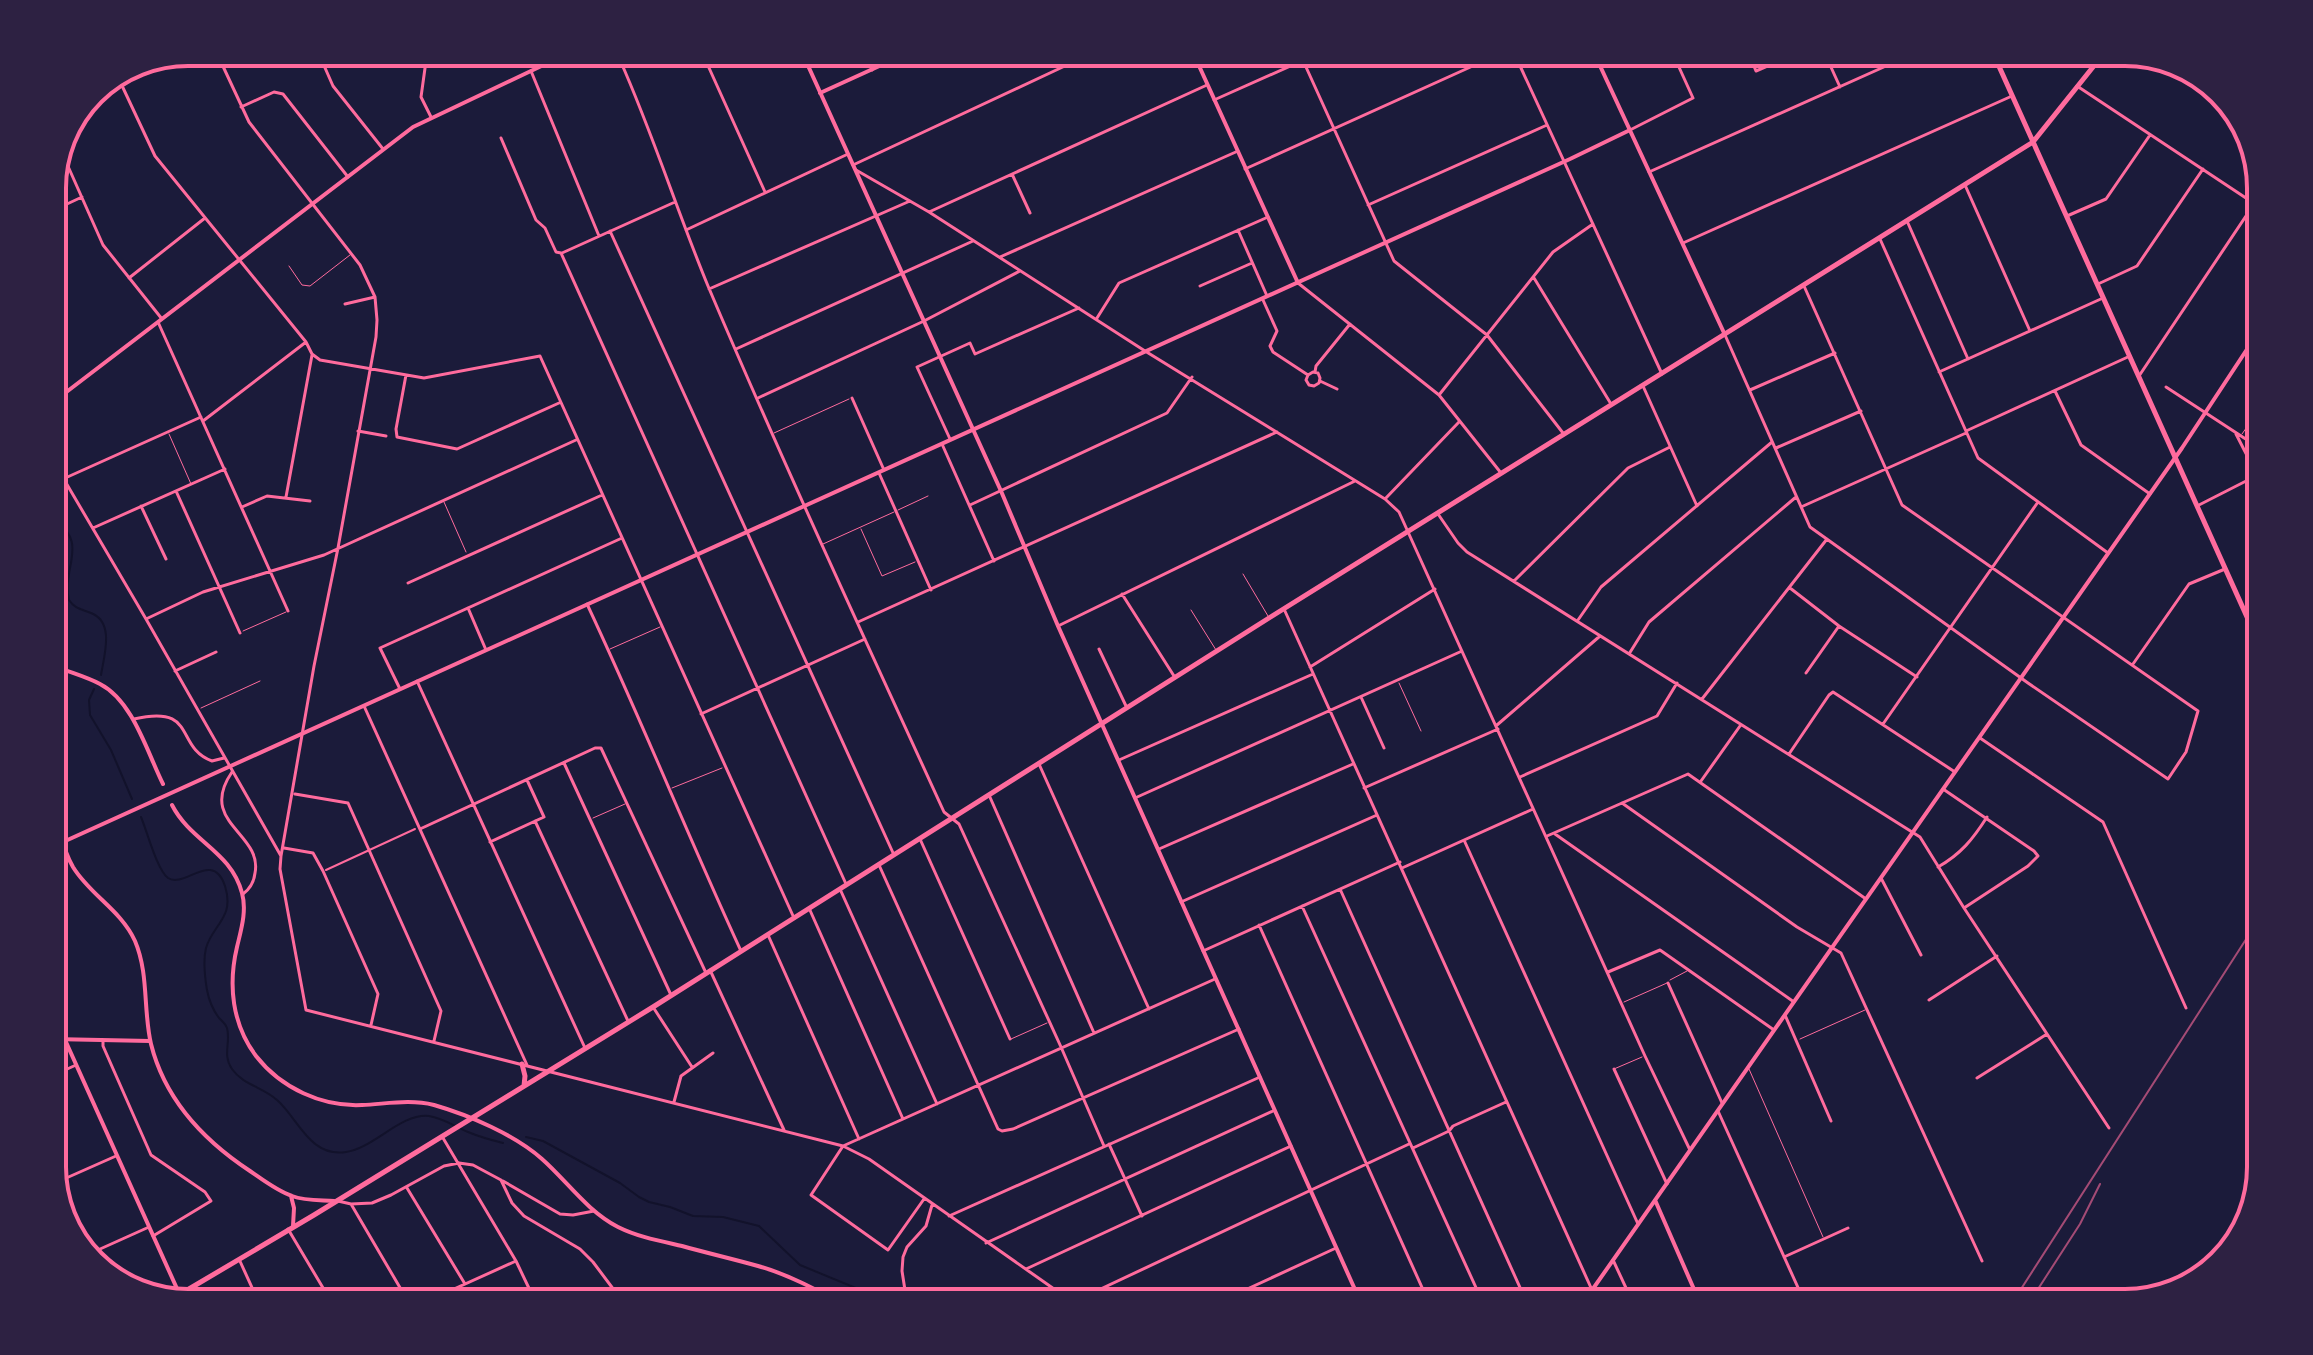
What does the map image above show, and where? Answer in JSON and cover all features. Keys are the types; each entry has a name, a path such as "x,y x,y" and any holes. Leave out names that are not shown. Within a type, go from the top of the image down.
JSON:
{"main road":[{"path":"66,392 413,127 541,66"},
{"path":"808,66 1026,547 1058,626 1353,1289"},
{"path":"820,93 880,66"},
{"path":"1199,66 1298,283"},
{"path":"1600,66 1725,335"},
{"path":"1999,66 2247,617"},
{"path":"188,1289 653,1007 1269,618 2033,142 2093,66"},
{"path":"66,840 230,769 303,733 1630,130"},
{"path":"1593,1289 2150,494 2247,349"},
{"path":"66,671 106,688 123,702 163,784"},
{"path":"172,805 186,827 229,865 243,894 242,921 232,971 234,1005 244,1037 267,1068 295,1089 331,1103 358,1105 398,1101 429,1104 453,1112 504,1133 523,1145 540,1157 594,1211 630,1233 766,1269 810,1289"},
{"path":"66,852 82,879 118,913 135,941 143,965 150,1041 164,1080 193,1124 229,1157 291,1196 334,1201"},
{"path":"66,1039 150,1041"},
{"path":"66,1041 176,1288"},
{"path":"524,1065 524,1086"},
{"path":"290,1228 294,1208 291,1196"},
{"path":"1655,1200 1694,1289"}],"street":[{"path":"223,66 249,122 352,253 375,297 377,326 370,369 281,856 280,869 304,1006 311,1011 843,1146 869,1159 1054,1289"},
{"path":"324,66 333,86 383,149"},
{"path":"425,66 421,97 431,117"},
{"path":"623,66 709,289 865,639 944,812 959,824 1084,1098 1142,1216"},
{"path":"708,66 765,192"},
{"path":"870,66 872,70"},
{"path":"854,167 1065,66"},
{"path":"1214,100 1287,66"},
{"path":"1305,66 1394,261 1487,335 1564,435"},
{"path":"1245,169 1473,66"},
{"path":"1520,66 1662,374"},
{"path":"1630,130 1693,98 1678,66"},
{"path":"1830,66 1840,87"},
{"path":"1649,172 1886,66"},
{"path":"531,71 599,236"},
{"path":"929,212 1207,85"},
{"path":"122,86 155,156 306,342 312,354 320,360 424,378 540,356 794,918"},
{"path":"2077,86 2247,199"},
{"path":"241,107 274,92 283,94 348,177"},
{"path":"1682,243 2012,96"},
{"path":"1368,205 1547,125"},
{"path":"2067,216 2106,199 2150,134"},
{"path":"501,138 536,220 545,228 556,252 561,253 675,202"},
{"path":"1000,257 1238,151"},
{"path":"686,230 848,154"},
{"path":"68,166 103,245 160,321 288,611"},
{"path":"854,167 1385,499 1399,512 1690,1150"},
{"path":"2097,284 2137,266 2203,169"},
{"path":"1012,174 1030,213"},
{"path":"1964,184 2030,331"},
{"path":"66,204 82,197"},
{"path":"709,289 910,201"},
{"path":"2139,376 2247,214"},
{"path":"129,278 206,217"},
{"path":"1097,318 1119,283 1268,217"},
{"path":"1907,221 1968,359"},
{"path":"1439,395 1553,252 1593,224"},
{"path":"1237,230 1277,331 1270,346 1273,352 1308,375"},
{"path":"610,231 894,855"},
{"path":"1880,239 1981,462 2108,553"},
{"path":"736,349 973,241"},
{"path":"561,253 847,885"},
{"path":"1200,286 1252,263"},
{"path":"758,398 924,321 1020,271"},
{"path":"1534,278 1611,404"},
{"path":"1298,283 1439,395 1501,473"},
{"path":"1725,335 1810,527 2166,779 2171,776 2184,756 2198,711 1902,505 1804,285"},
{"path":"345,304 375,297"},
{"path":"1939,372 2103,298"},
{"path":"951,440 917,367 970,343 975,354 1079,308"},
{"path":"1315,372 1316,366 1350,324"},
{"path":"66,478 168,431 202,419 306,342"},
{"path":"1750,391 1835,353"},
{"path":"286,497 312,354"},
{"path":"1801,507 2130,356"},
{"path":"1315,372 1308,375 1306,380 1309,385 1317,385 1320,381"},
{"path":"1315,372 1320,376 1320,381"},
{"path":"406,375 397,437 457,449 560,402"},
{"path":"970,505 1167,413 1192,377"},
{"path":"1320,381 1337,389"},
{"path":"1643,386 1697,506"},
{"path":"2166,387 2247,440"},
{"path":"2055,390 2081,445 2150,494"},
{"path":"852,398 884,470"},
{"path":"1775,449 1861,411"},
{"path":"1385,499 1459,422"},
{"path":"358,431 386,436"},
{"path":"858,623 1277,432"},
{"path":"2235,432 2247,455"},
{"path":"146,619 219,587 324,555 576,440"},
{"path":"1578,622 1601,587 1772,442"},
{"path":"942,444 994,561"},
{"path":"1514,581 1628,468 1670,447"},
{"path":"93,528 225,469"},
{"path":"878,473 931,590"},
{"path":"1058,626 1355,481"},
{"path":"2197,506 2247,481"},
{"path":"66,484 281,856"},
{"path":"176,491 240,633"},
{"path":"408,583 602,495"},
{"path":"242,507 267,496 310,501"},
{"path":"1629,654 1649,622 1796,497"},
{"path":"1883,724 2038,502"},
{"path":"141,506 166,559"},
{"path":"1438,514 1467,552 1920,837 2109,1128"},
{"path":"400,689 380,648 622,538"},
{"path":"1702,699 1827,539"},
{"path":"2133,664 2189,584 2225,569"},
{"path":"1790,588 1839,626 1917,677"},
{"path":"1310,667 1435,589"},
{"path":"1122,594 1176,679"},
{"path":"587,604 741,951"},
{"path":"468,608 486,650"},
{"path":"1284,609 1592,1289"},
{"path":"1806,673 1839,626"},
{"path":"1364,788 1497,727 1600,636"},
{"path":"701,714 865,639"},
{"path":"1099,649 1127,709"},
{"path":"1135,798 1462,651"},
{"path":"175,671 216,652"},
{"path":"1118,761 1313,674"},
{"path":"417,681 585,1048"},
{"path":"1519,777 1657,716 1677,683"},
{"path":"1789,754 1833,692 1955,772"},
{"path":"1360,697 1384,748"},
{"path":"364,706 524,1065"},
{"path":"132,719 156,716 173,719 184,729 201,756 212,761 224,758"},
{"path":"1701,781 1741,724"},
{"path":"1979,737 2103,822 2186,1008"},
{"path":"326,870 595,748 601,748 784,1130"},
{"path":"564,763 671,995"},
{"path":"1039,764 1149,1009"},
{"path":"1158,849 1353,764"},
{"path":"230,769 223,787 224,814 250,847 256,864 253,882 243,894"},
{"path":"1546,837 1688,774 1866,899"},
{"path":"490,842 544,817 527,780"},
{"path":"1943,789 1987,817 2038,856 1964,908"},
{"path":"293,794 348,803 441,1011 434,1041"},
{"path":"989,795 1094,1033"},
{"path":"1622,803 1797,927 1841,953 1982,1261"},
{"path":"1402,868 1533,809"},
{"path":"1181,902 1377,815"},
{"path":"1938,867 1970,844 1987,817"},
{"path":"535,821 628,1021"},
{"path":"1554,833 1794,1002"},
{"path":"920,839 1010,1039"},
{"path":"1464,840 1638,1224"},
{"path":"282,847 313,853 322,870 378,994 371,1025"},
{"path":"1203,951 1400,862"},
{"path":"879,865 998,1129 1002,1131 1013,1129 1239,1029"},
{"path":"1881,878 1921,955"},
{"path":"840,889 937,1104"},
{"path":"1340,889 1521,1289"},
{"path":"1302,906 1477,1289"},
{"path":"809,908 903,1119"},
{"path":"1259,925 1423,1289"},
{"path":"768,935 859,1139"},
{"path":"1608,972 1660,950 1774,1030"},
{"path":"1929,1000 1997,956"},
{"path":"924,1199 888,1250 811,1195 843,1146 1215,979"},
{"path":"1668,983 1723,1104"},
{"path":"653,1007 692,1067"},
{"path":"1785,1015 1831,1121"},
{"path":"1977,1078 2047,1034"},
{"path":"103,1041 151,1155 205,1192 211,1201 153,1236"},
{"path":"674,1102 681,1076 713,1053"},
{"path":"66,1070 76,1065"},
{"path":"1614,1069 1667,1184"},
{"path":"949,1216 1260,1077"},
{"path":"1101,1289 1365,1164 1449,1131 1453,1126 1506,1102"},
{"path":"986,1243 1275,1110"},
{"path":"1718,1111 1799,1289"},
{"path":"444,1134 530,1289"},
{"path":"1024,1269 1291,1146"},
{"path":"67,1178 116,1156"},
{"path":"334,1201 372,1203 434,1170 459,1163 473,1165 560,1214 581,1215 594,1211"},
{"path":"501,1180 519,1211 580,1249 613,1289"},
{"path":"406,1187 465,1284"},
{"path":"351,1204 401,1289"},
{"path":"905,1289 903,1257 907,1247 926,1226 932,1205"},
{"path":"99,1250 149,1227"},
{"path":"290,1228 324,1289"},
{"path":"1784,1257 1848,1228"},
{"path":"1247,1289 1336,1248"},
{"path":"239,1259 253,1289"},
{"path":"1613,1260 1626,1289"},
{"path":"454,1289 516,1261"}],"lane":[{"path":"289,266 302,285 310,286 352,253"},
{"path":"773,433 852,398"},
{"path":"2241,436 2247,427"},
{"path":"168,431 192,484"},
{"path":"823,544 928,496"},
{"path":"443,500 467,556"},
{"path":"860,527 882,576 917,561"},
{"path":"1243,574 1269,618"},
{"path":"1191,610 1217,652"},
{"path":"240,633 288,611"},
{"path":"608,650 662,626"},
{"path":"1398,680 1421,731"},
{"path":"197,710 260,681"},
{"path":"670,789 725,767"},
{"path":"590,819 628,803"},
{"path":"1622,1003 1689,970"},
{"path":"1795,1041 1867,1009"},
{"path":"1010,1039 1049,1022"},
{"path":"1614,1069 1645,1056"},
{"path":"1748,1067 1824,1239"}],"waterway":[{"path":"66,531 72,546 69,600 76,607 98,617 106,632 101,675"},
{"path":"94,689 89,700 90,715 111,750 132,799"},
{"path":"141,817 156,859 168,878 182,879 206,870 220,875 225,886 227,906 206,948 205,969 210,1002 227,1028 229,1064 237,1074 277,1100 314,1143 334,1152 356,1149 408,1120 429,1116 503,1143"},
{"path":"526,1137 543,1141 649,1202 693,1216 723,1217 759,1226 800,1265 858,1289"}],"railway":[{"path":"2021,1289 2247,938"},
{"path":"2038,1289 2080,1224 2100,1184"}]}
